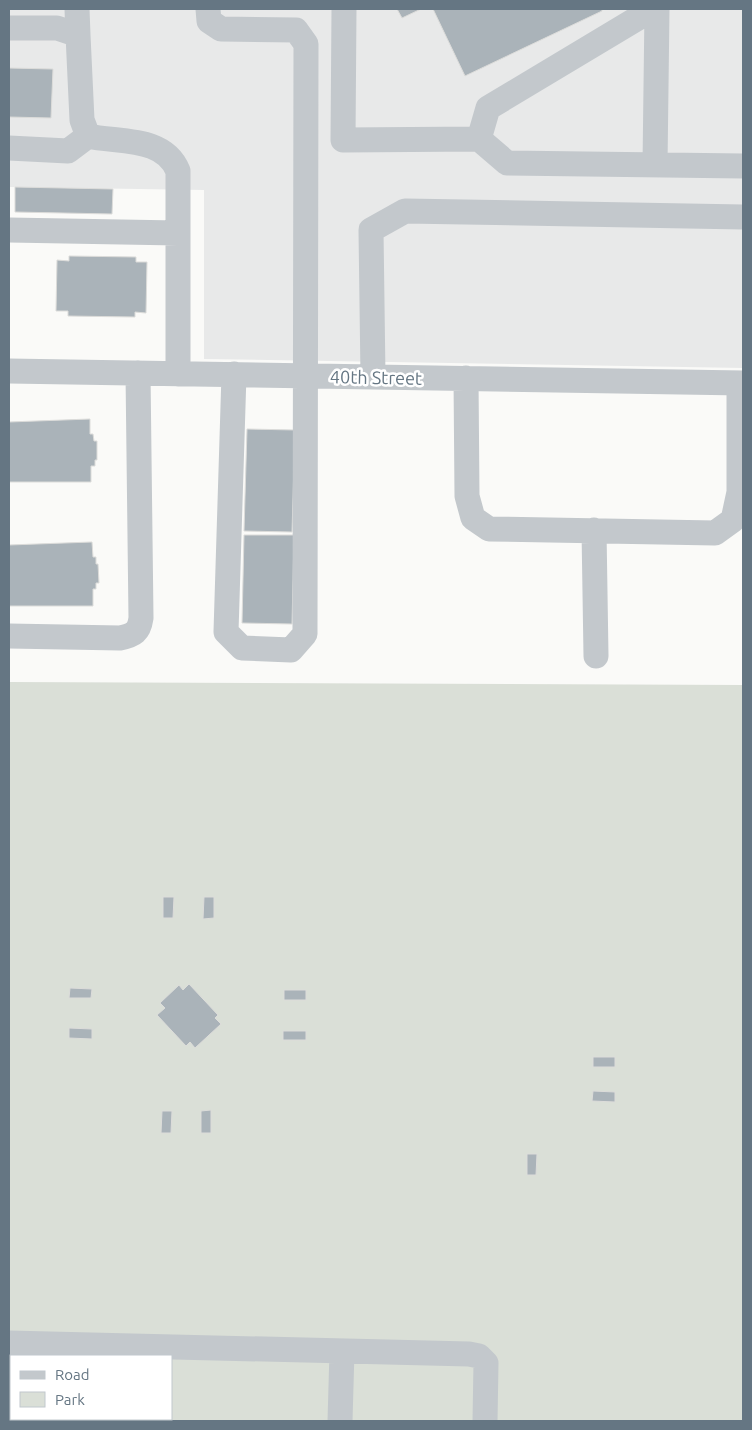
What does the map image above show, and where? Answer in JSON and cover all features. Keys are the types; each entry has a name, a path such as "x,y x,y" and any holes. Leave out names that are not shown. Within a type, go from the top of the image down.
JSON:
{"street":[{"path":"77,9 82,120 88,136"},
{"path":"208,9 208,21 221,29 296,30 306,44 304,376 307,528 305,634 291,650 242,648 226,632 234,374"},
{"path":"344,9 343,140 479,139 507,163 743,166"},
{"path":"479,139 488,108 655,9"},
{"path":"655,9 655,165"},
{"path":"9,28 57,28 78,35"},
{"path":"9,148 68,151 88,136 139,142 158,149 173,159 178,171 178,374"},
{"path":"373,377 371,230 405,211 743,217"},
{"path":"9,230 178,233"},
{"name":"40th Street","path":"9,371 741,383"},
{"path":"9,636 120,638 133,635 139,629 141,618 138,373"},
{"path":"466,378 468,496 473,518 489,529 716,533 733,520 739,492 741,383"},
{"path":"594,530 596,656"},
{"path":"9,1343 34,1349 342,1351 480,1356 486,1363 485,1421"},
{"path":"340,1421 342,1351"}],"shaded area":[{"path":"9,9 743,9 743,368 204,359 204,190 9,187"}],"green space":[{"path":"9,682 743,685 743,1421 9,1421"}],"building":[{"path":"397,9 421,9 402,18"},
{"path":"433,9 602,9 602,11 465,76"},
{"path":"9,68 53,69 51,118 9,117"},
{"path":"15,187 113,189 112,214 15,212"},
{"path":"69,256 136,257 136,262 147,262 146,313 135,312 135,317 68,316 68,311 56,311 57,260 69,261"},
{"path":"90,419 90,434 93,434 94,441 97,441 97,460 95,460 95,466 91,466 91,482 9,482 9,422"},
{"path":"247,429 295,430 292,532 244,531"},
{"path":"244,535 294,535 292,624 242,623"},
{"path":"92,542 93,557 96,557 96,564 98,564 99,583 96,583 96,589 93,589 93,606 9,606 9,545"},
{"path":"163,897 174,897 173,918 163,918"},
{"path":"204,897 214,897 214,918 203,919"},
{"path":"189,984 218,1015 215,1018 221,1024 195,1048 190,1042 186,1046 157,1015 165,1008 160,1003 179,985 183,990"},
{"path":"70,988 92,989 91,998 69,998"},
{"path":"284,990 306,990 306,1000 284,1000"},
{"path":"69,1028 92,1029 92,1039 69,1038"},
{"path":"283,1031 306,1031 306,1040 283,1040"},
{"path":"593,1057 615,1057 615,1067 593,1067"},
{"path":"593,1091 615,1092 615,1102 592,1101"},
{"path":"211,1110 211,1133 201,1133 201,1111"},
{"path":"162,1111 172,1111 171,1133 161,1133"},
{"path":"527,1154 537,1154 536,1175 527,1175"}]}
